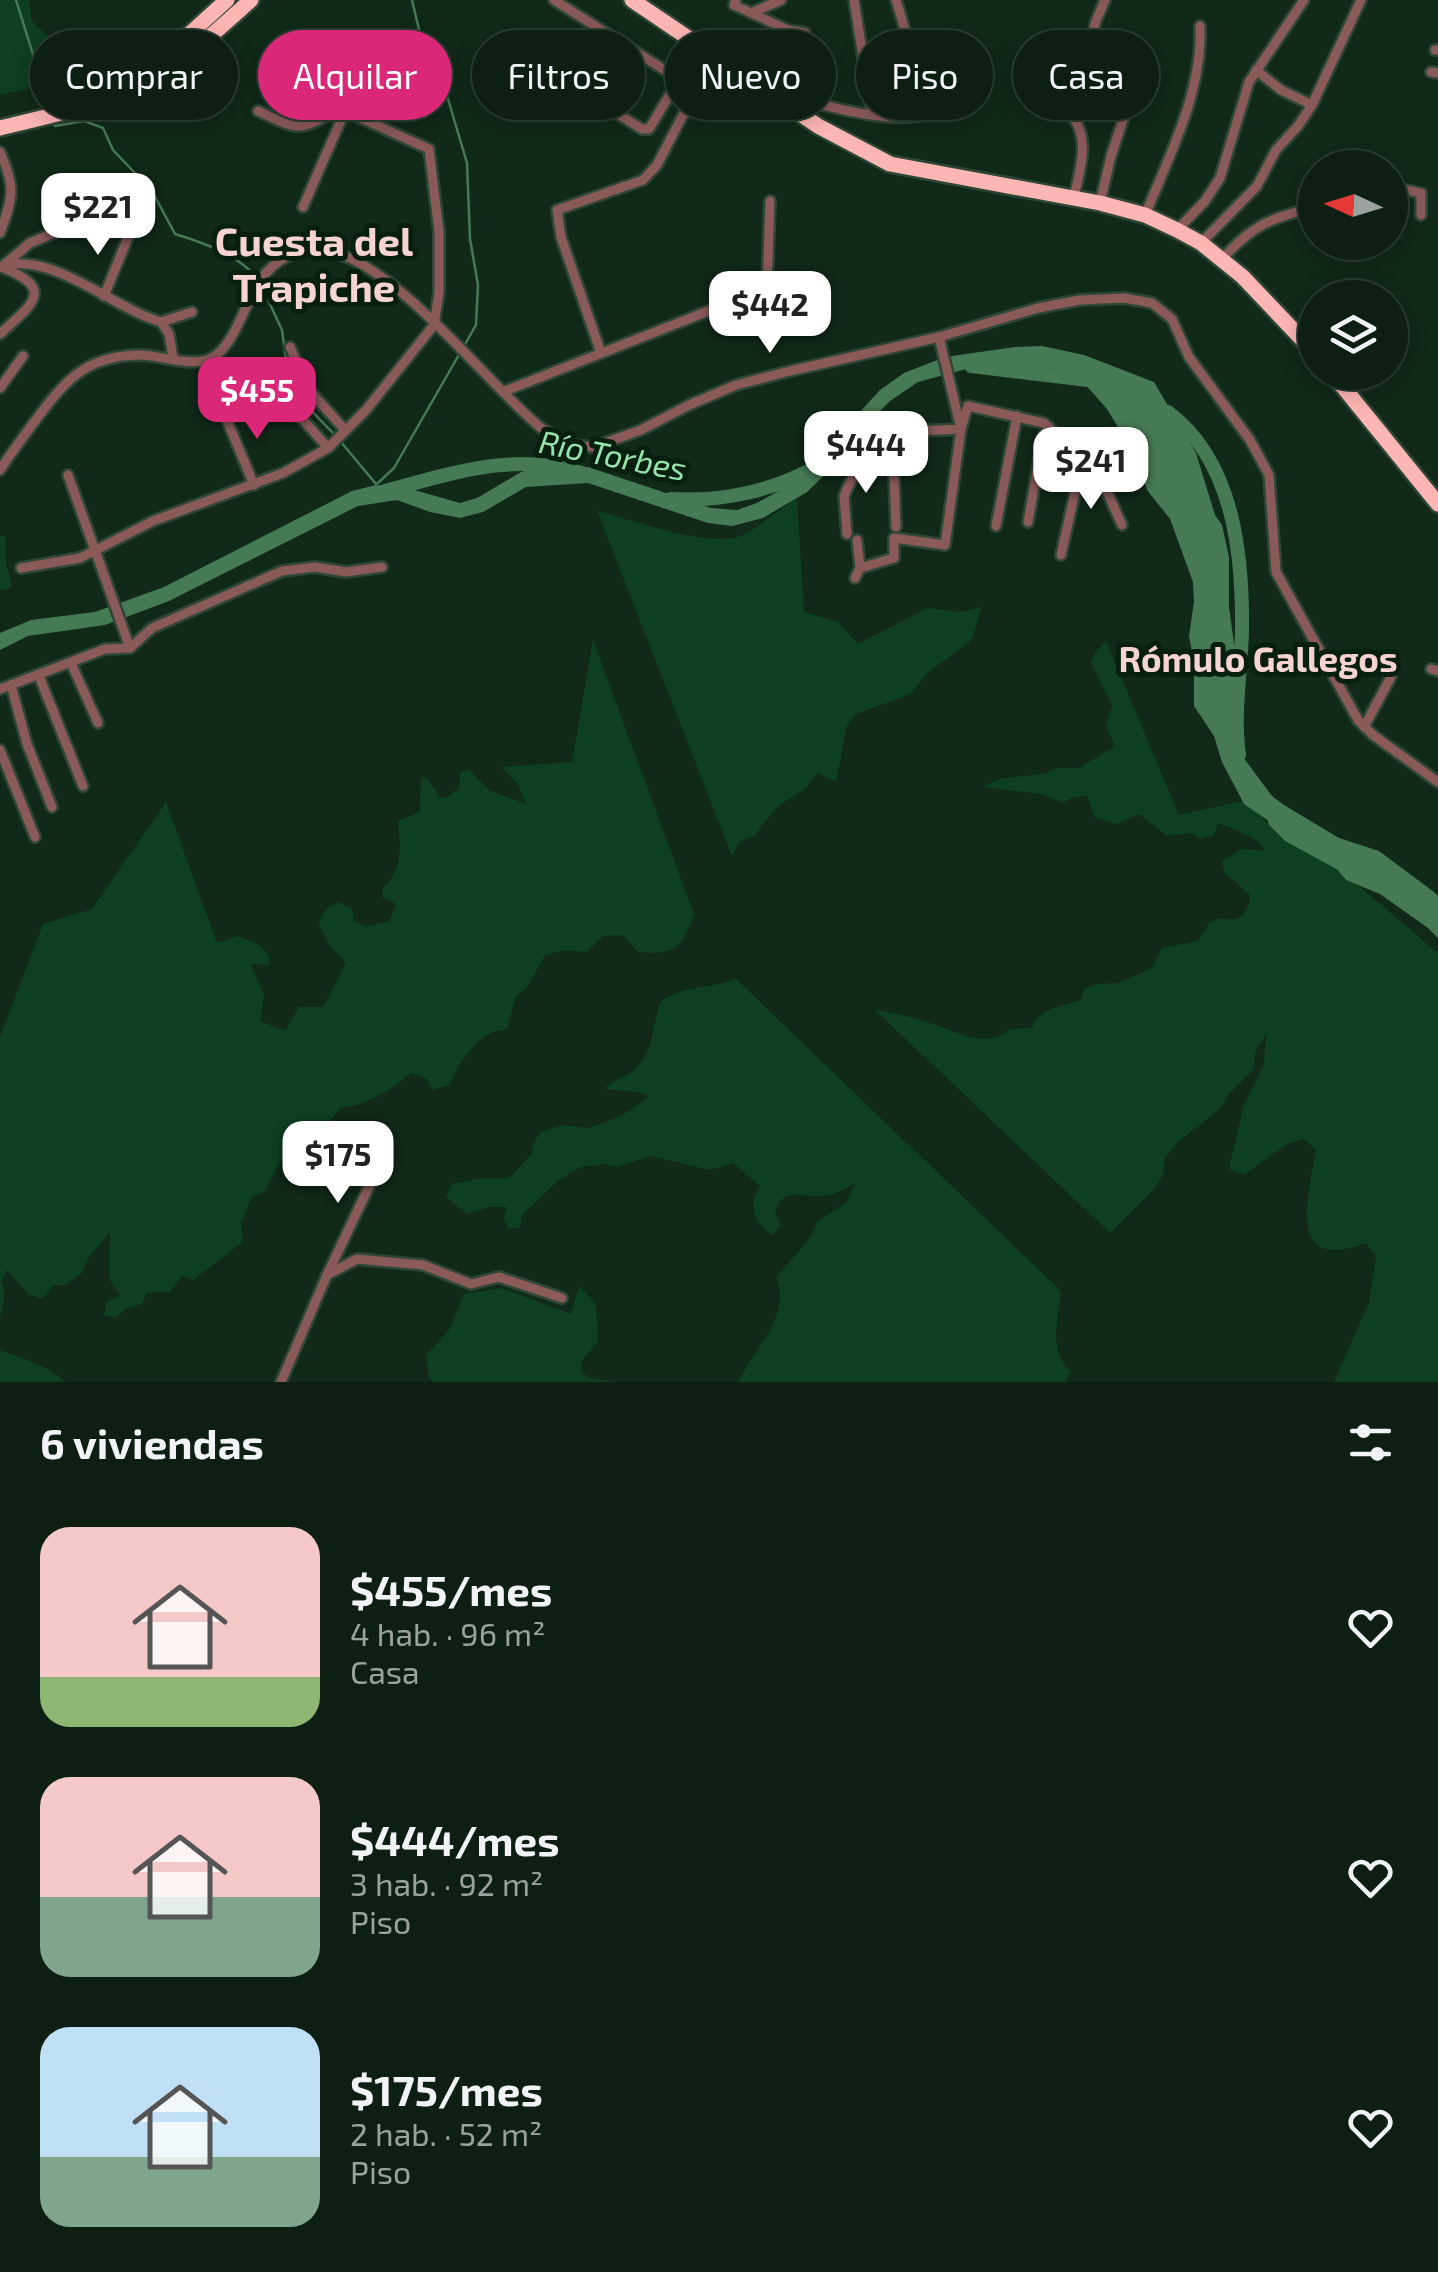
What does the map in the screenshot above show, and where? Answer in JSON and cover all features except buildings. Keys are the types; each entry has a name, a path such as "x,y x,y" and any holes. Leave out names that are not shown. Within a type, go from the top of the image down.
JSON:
{"highway":[{"path":"0,120 75,102 130,80 164,57 228,0"},
{"path":"0,128 102,101 152,78 176,63 251,0"},
{"path":"632,0 677,30"},
{"path":"809,120 890,164 1100,202 1144,215 1222,258 1298,334"},
{"path":"1346,390 1438,504"}],"street":[{"path":"554,0 665,69"},
{"path":"736,0 734,5 788,30"},
{"path":"751,13 781,0"},
{"path":"854,0 859,30"},
{"path":"896,0 905,30"},
{"path":"1074,197 1082,162 1082,138 1080,126 1071,115 1073,99 1106,0"},
{"path":"1177,230 1206,201 1220,178 1244,94 1304,0"},
{"path":"1201,243 1257,186 1276,150 1312,105 1361,0"},
{"path":"1144,215 1176,139 1192,86 1200,26"},
{"path":"1256,70 1282,90 1312,105"},
{"path":"627,120 649,129 665,103"},
{"path":"278,120 294,127 318,120"},
{"path":"303,207 341,120"},
{"path":"20,568 56,564 96,552 153,520 296,467 328,448 392,381 434,325 440,232 429,149 365,120"},
{"path":"601,353 561,238 557,210 643,180 657,165 680,120"},
{"path":"1100,202 1123,120"},
{"path":"0,152 13,196 0,233"},
{"path":"1408,191 1421,194 1422,215"},
{"path":"505,391 767,288 770,201"},
{"path":"1222,258 1239,240 1276,216 1298,211"},
{"path":"1,267 30,243 103,212"},
{"path":"104,296 129,235"},
{"path":"0,470 72,376 98,361 118,356 207,360 222,350 262,277 276,261 304,250 332,252 365,268 434,325 528,417 571,446 593,447 641,430 736,385 939,337 996,319 1080,300 1124,298 1152,303 1172,318 1189,357 1250,440 1269,475 1276,572 1364,727 1438,782"},
{"path":"1,267 29,262 54,270 139,315 161,322 192,312"},
{"path":"0,334 34,300 34,287 28,278 1,267"},
{"path":"161,322 169,334 173,358"},
{"path":"939,337 961,429"},
{"path":"290,348 309,390 345,430"},
{"path":"0,388 24,356"},
{"path":"282,396 328,448"},
{"path":"219,401 254,485"},
{"path":"857,540 858,573 894,558 894,538 945,545 961,429 968,406 1044,422 1099,474 1122,525"},
{"path":"996,526 1017,416"},
{"path":"1028,522 1043,436 1048,428"},
{"path":"846,534 844,496 856,470 918,431 961,429"},
{"path":"883,455 894,476 896,527"},
{"path":"1061,555 1082,461"},
{"path":"68,475 130,648"},
{"path":"52,807 5,687 105,649 130,648 152,628 282,571 315,568 346,572 382,567"},
{"path":"71,663 98,722"},
{"path":"39,676 83,786"},
{"path":"1364,727 1391,678"},
{"path":"0,750 35,837"},
{"path":"0,789 12,786"},
{"path":"281,1382 385,1153"},
{"path":"327,1275 357,1260 423,1265 471,1284 499,1277 562,1298"}],"shaded area":[{"path":"0,0 29,0 32,21 41,30 30,30 30,88 0,95"},
{"path":"1042,346 1084,355 1154,382 1196,453 1215,515 1222,525 1229,557 1229,607 1237,665 1235,723 1243,757 1272,796 1284,805 1339,838 1379,851 1434,892 1438,896 1438,938 1380,894 1346,880 1327,857 1244,804 1222,762 1214,736 1194,706 1194,661 1189,636 1193,582 1170,519 1147,490 1136,457 1107,409 1084,383 1054,369 970,368 918,382 890,401 807,492 763,518 732,526 708,523 588,483 526,487 483,512 460,518 397,500 358,506 169,601 105,625 28,636 0,650 0,633 31,620 95,612 164,587 352,491 376,485 400,486 460,503 477,498 521,472 588,467 711,508 737,510 798,480 880,390 904,373 945,357"},
{"path":"797,498 804,612 838,622 858,644 927,608 961,612 982,607 971,641 927,673 911,694 856,714 847,725 836,782 818,773 806,788 778,806 754,836 740,841 732,856 597,511 694,536 731,538 752,530"},
{"path":"0,536 5,536 6,564 12,584 0,590"},
{"path":"593,640 694,914 681,943 669,951 638,952 623,935 603,936 587,952 566,950 545,955 527,988 516,996 507,1029 479,1041 449,1085 432,1090 427,1079 411,1073 378,1096 340,1108 317,1137 303,1137 280,1162 265,1191 251,1198 241,1223 243,1242 193,1280 183,1276 170,1292 147,1293 142,1304 115,1318 104,1315 106,1303 120,1295 109,1279 110,1232 88,1258 83,1272 65,1285 54,1285 42,1299 28,1294 7,1270 1,1281 5,1293 0,1319 0,1037 43,924 92,909 166,802 217,943 238,936 267,953 270,965 251,964 264,996 260,1021 285,1031 299,1007 323,1007 346,963 330,946 318,923 326,909 338,902 352,909 354,920 365,927 389,921 396,904 382,897 383,888 398,865 398,821 420,812 421,777 427,778 440,797 446,798 458,789 461,771 469,770 491,791 526,804 518,784 501,767 572,762"},
{"path":"1106,641 1179,815 1247,800 1279,836 1346,875 1438,953 1438,1382 1334,1382 1369,1303 1376,1256 1366,1243 1340,1250 1323,1248 1312,1239 1307,1207 1316,1149 1303,1139 1287,1144 1244,1175 1229,1169 1243,1107 1264,1064 1266,1034 1255,1052 1254,1069 1220,1109 1178,1142 1165,1158 1163,1175 1153,1190 1110,1233 874,1009 974,1038 992,1038 1010,1029 1032,1028 1045,1012 1080,1000 1085,989 1118,983 1152,968 1162,948 1198,941 1210,922 1238,918 1245,912 1250,895 1224,872 1222,861 1242,849 1266,851 1244,834 1218,823 1214,835 1201,839 1191,833 1167,836 1139,814 1117,824 1095,818 1087,796 1063,803 1041,794 983,787 1002,778 1079,768 1115,746 1106,726 1112,705 1091,663"},
{"path":"735,978 1061,1291 1057,1344 1071,1371 1066,1382 738,1382 775,1319 780,1291 776,1277 805,1244 816,1222 846,1203 855,1184 831,1195 783,1199 775,1214 781,1225 773,1235 754,1214 760,1186 733,1163 710,1170 651,1156 617,1167 581,1167 559,1180 522,1215 520,1227 508,1229 504,1218 507,1207 489,1207 467,1214 446,1197 452,1184 509,1178 532,1154 533,1143 541,1132 564,1125 588,1128 621,1116 649,1097 605,1088 640,1064 660,1003 677,992"},
{"path":"579,1286 596,1304 598,1342 582,1360 581,1372 614,1382 434,1382 429,1378 426,1355 449,1330 464,1294 501,1288 571,1314"},
{"path":"0,1350 43,1367 66,1382 0,1382"}],"waterway":[{"path":"16,0 30,45"},
{"path":"378,483 394,468 476,325 478,285 470,239 467,163 435,55 420,34 412,0"},
{"path":"53,121 55,126 84,121 103,128 113,150 152,191 175,234 232,257 258,280"},
{"path":"262,287 282,330 290,389 336,436"},
{"name":"Río Torbes","path":"971,366 1088,380"},
{"name":"Río Torbes","path":"1168,412 1208,456 1230,512 1242,602 1239,755"},
{"path":"341,442 376,484"},
{"name":"Río Torbes","path":"671,499 750,492 823,463"},
{"name":"Río Torbes","path":"385,491 461,471 511,464 536,464 588,475"},
{"name":"Río Torbes","path":"1275,821 1289,835 1340,863"}],"district":[{"name":"Cuesta del Trapiche","path":"314,263"},
{"name":"Rómulo Gallegos","path":"1258,658"}]}
